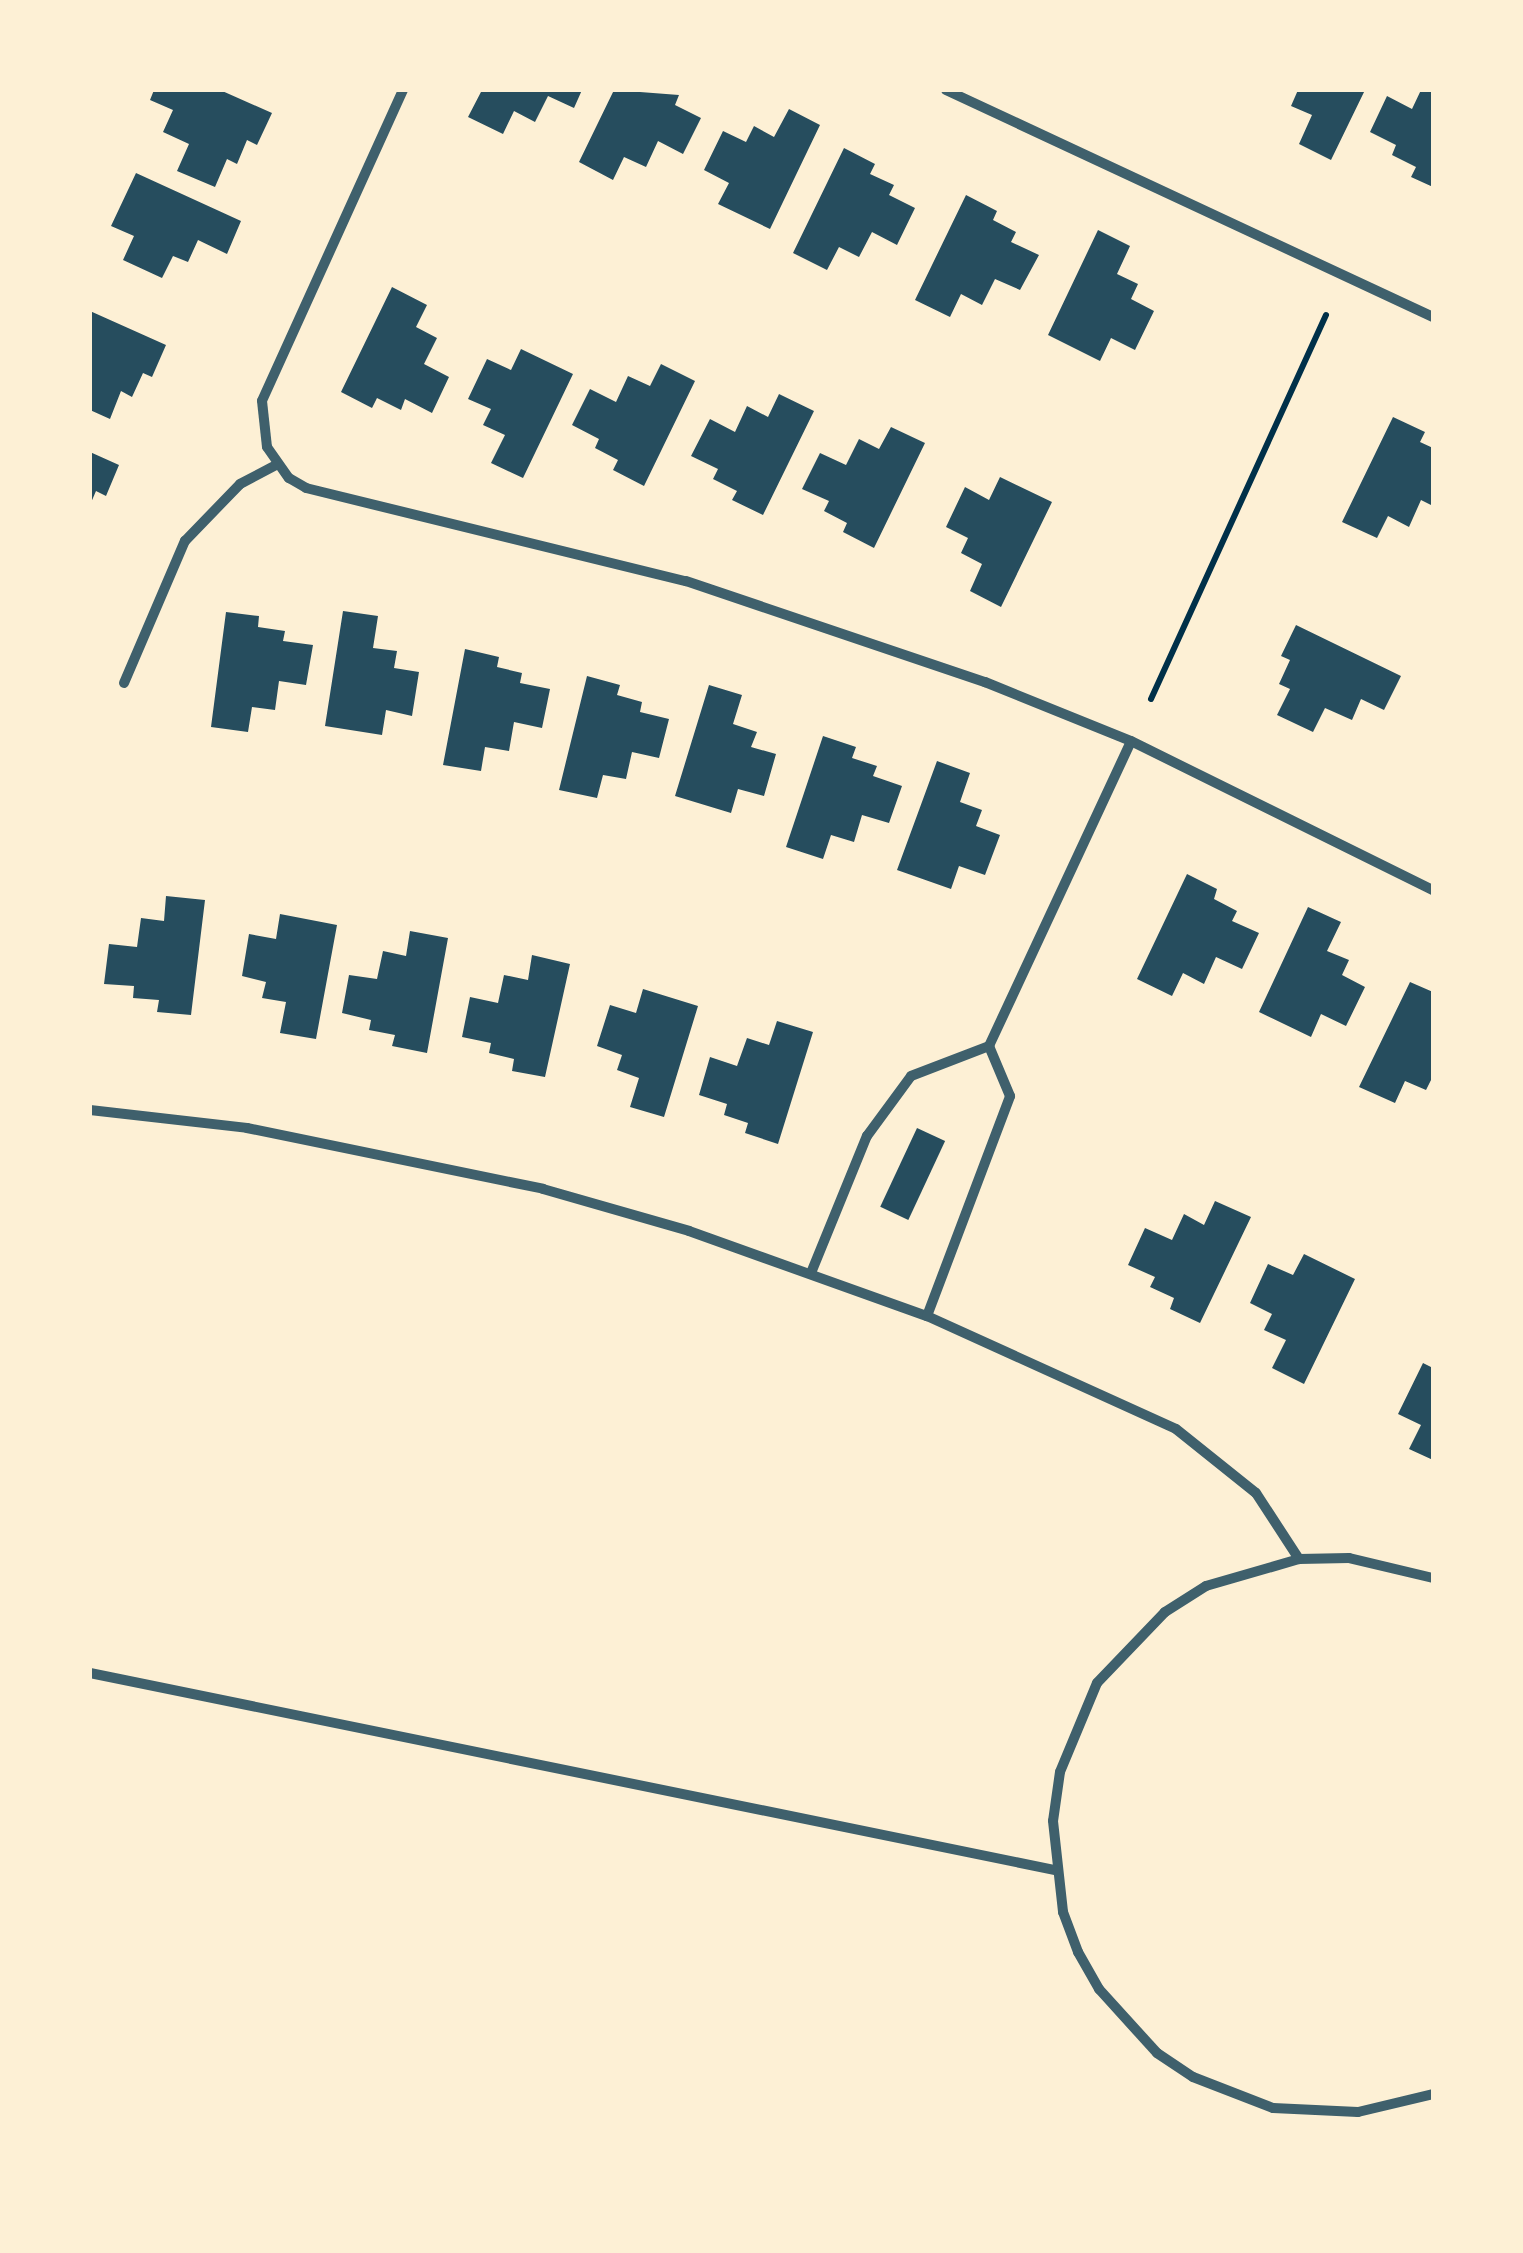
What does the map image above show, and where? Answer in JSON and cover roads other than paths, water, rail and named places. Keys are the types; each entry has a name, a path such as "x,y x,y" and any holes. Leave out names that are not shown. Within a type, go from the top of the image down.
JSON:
{"street":[{"path":"403,90 262,401 260,424 276,464 306,488 648,570 836,629 1131,741 1433,890"},
{"path":"946,90 1433,317"},
{"path":"124,683 186,541 240,484 276,464"},
{"path":"811,1274 867,1136 912,1076 989,1046 1131,741"},
{"path":"927,1316 1010,1096 989,1046"},
{"path":"90,1110 396,1155 544,1189 811,1274 927,1316 1176,1428 1256,1493 1299,1559"},
{"path":"1433,1578 1350,1558 1299,1559 1206,1586 1153,1623 1097,1683 1060,1772 1055,1870 1063,1912 1099,1989 1157,2053 1194,2077 1273,2108 1316,2112 1401,2105 1433,2094"},
{"path":"90,1673 1055,1870"}]}
